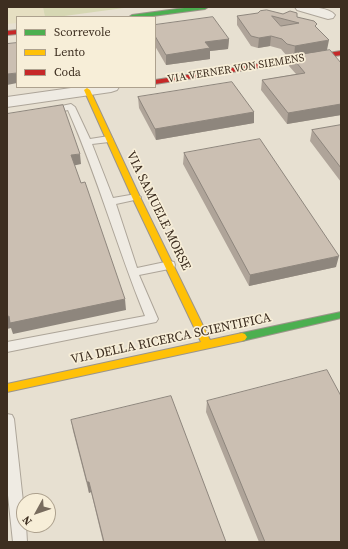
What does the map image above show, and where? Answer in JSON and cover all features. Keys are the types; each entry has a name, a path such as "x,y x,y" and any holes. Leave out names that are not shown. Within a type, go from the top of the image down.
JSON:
{"street":[{"path":"139,16 205,7"},
{"path":"302,7 329,14"},
{"name":"VIA VERNER VON SIEMENS","path":"156,81 341,52"},
{"path":"7,102 104,88"},
{"name":"VIA SAMUELE MORSE","path":"87,90 136,197 207,344"},
{"name":"VIA DELLA RICERCA SCIENTIFICA","path":"7,388 341,315"}],"lane":[{"path":"7,347 152,319 133,273 110,202 87,142 71,107 42,112"},
{"path":"87,142 109,139"},
{"path":"110,202 136,197"},
{"path":"133,273 170,265"},
{"path":"7,420 20,542"}],"shaded area":[{"path":"7,7 43,7 45,16 16,16 16,23 7,24"}],"green space":[{"path":"43,7 131,7 64,16 45,16"}],"building":[{"path":"267,10 283,14 290,11 297,13 297,17 314,21 317,24 315,26 329,40 295,46 287,44 282,39 271,36 259,38 251,36 237,16 258,13 260,11","holes":["272,16 299,23 281,26"]},
{"path":"213,17 229,39 205,42 210,48 166,55 156,38 156,25"},
{"path":"16,43 16,73 7,74 7,44"},
{"path":"330,50 341,63 341,104 288,113 262,80 305,73 291,56"},
{"path":"232,82 254,112 155,129 138,97"},
{"path":"63,105 80,154 71,155 81,183 85,182 125,299 10,323 9,316 7,317 7,114"},
{"path":"341,125 341,168 312,130"},
{"path":"260,139 339,256 250,275 184,153"},
{"path":"327,370 341,396 341,542 265,542 207,401"},
{"path":"171,396 226,542 104,542 71,420"}],"traffic: fast":[{"path":"139,16 205,7"},
{"path":"242,337 341,315"}],"traffic: slow":[{"path":"87,90 136,197 207,344"},
{"path":"7,388 242,337"}],"traffic: jam":[{"path":"7,33 16,32"},
{"path":"156,82 341,53"}]}
